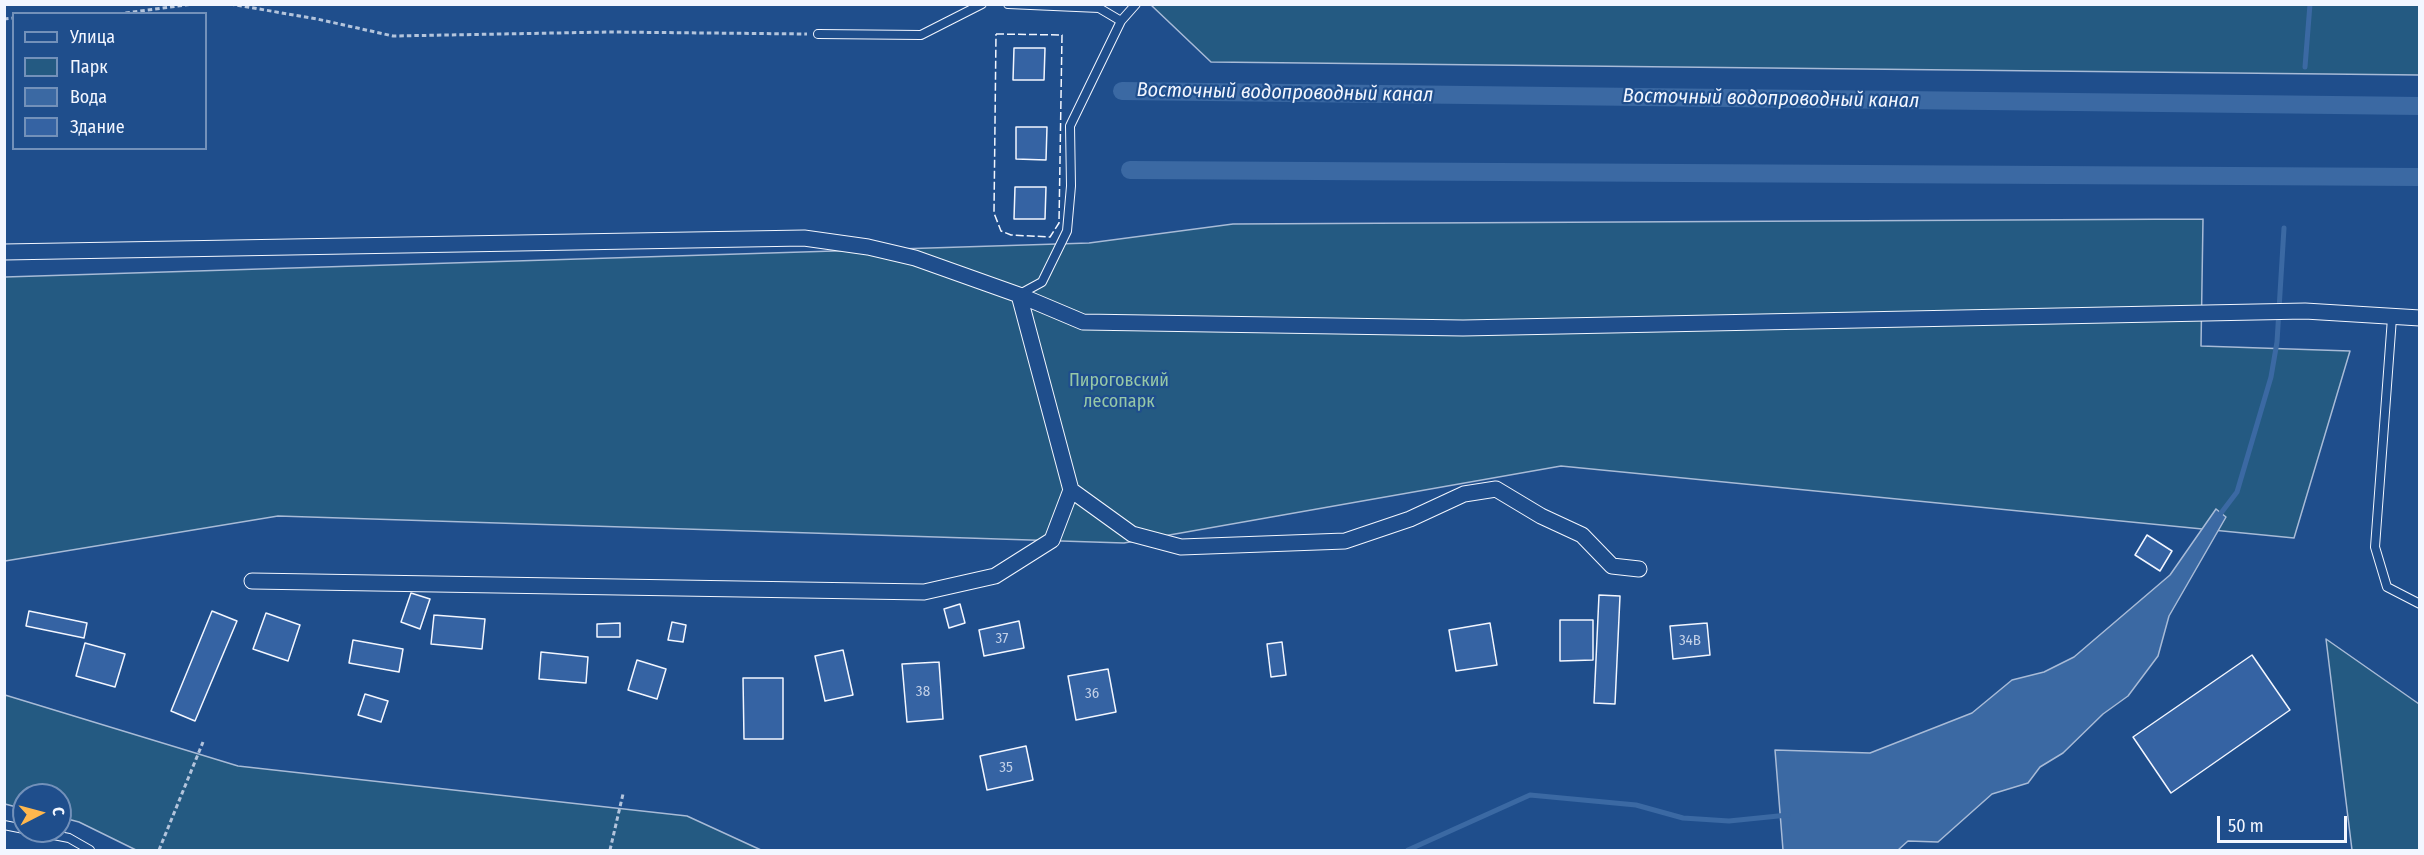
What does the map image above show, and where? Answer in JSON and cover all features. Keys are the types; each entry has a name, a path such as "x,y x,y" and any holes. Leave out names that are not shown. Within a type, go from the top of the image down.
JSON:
{"street":[{"path":"4,252 804,238 868,247 915,258 1019,295 1083,322 1427,328 2263,312 2420,318"},
{"path":"252,581 924,592 995,576 1052,540 1071,490 1019,295"},
{"path":"1071,490 1132,534 1181,547 1345,541 1410,519 1464,494 1496,489 1541,516 1582,534 1612,566 1639,569"}],"lane":[{"path":"818,34 921,35 982,4"},
{"path":"1008,4 1099,8 1121,21"},
{"path":"1019,295 1042,282 1067,231 1071,186 1070,126 1121,21 1136,4"},
{"path":"2392,318 2375,547 2387,587 2420,604"},
{"path":"72,840 90,850"}],"path":[{"path":"133,12 193,4"},
{"path":"230,4 317,19 393,36 609,32 818,34"},
{"path":"159,850 203,742"},
{"path":"610,850 623,794"}],"green space":[{"path":"1151,5 2419,5 2419,75 1211,62"},
{"name":"Пироговский лесопарк","path":"2203,219 2201,346 2350,351 2294,538 1561,466 1124,543 278,516 5,561 5,277 1089,243 1233,224"},
{"path":"2326,639 2419,704 2419,850 2352,850"},
{"path":"5,695 238,766 687,816 761,850 136,850 72,820 72,783 12,783 12,806 5,804"}],"water":[{"path":"2216,509 2226,517 2169,616 2158,656 2128,696 2103,714 2063,753 2040,767 2028,783 1992,794 1938,842 1908,841 1898,850 1783,850 1775,750 1870,753 1972,713 2012,680 2044,672 2074,657 2170,575"}],"building":[{"path":"1014,48 1045,48 1044,80 1013,80"},
{"path":"1016,127 1047,127 1046,160 1016,159"},
{"path":"1015,187 1046,187 1045,219 1014,219"},
{"path":"2147,535 2172,551 2160,571 2135,555"},
{"path":"411,593 430,599 420,629 401,622"},
{"path":"1599,595 1620,596 1615,704 1594,703"},
{"path":"960,604 965,623 949,628 944,609"},
{"path":"29,611 87,623 84,638 26,626"},
{"path":"212,611 237,621 195,721 171,711"},
{"path":"266,613 300,625 288,661 253,649"},
{"path":"434,615 485,619 482,649 431,644"},
{"path":"1560,620 1593,620 1593,660 1560,661"},
{"path":"1019,621 1024,648 984,656 979,630"},
{"path":"672,622 686,625 683,642 668,640"},
{"path":"620,623 620,637 597,637 597,624"},
{"path":"1490,623 1497,665 1456,671 1449,630"},
{"path":"1707,623 1710,655 1673,659 1670,626"},
{"path":"353,640 403,649 399,672 349,663"},
{"path":"1282,642 1286,675 1271,677 1267,644"},
{"path":"85,643 125,654 115,687 76,676"},
{"path":"843,650 853,695 825,701 815,656"},
{"path":"541,652 588,657 586,683 539,679"},
{"path":"2252,655 2290,710 2171,793 2133,737"},
{"path":"637,660 666,669 657,699 628,690"},
{"path":"939,662 943,719 907,722 902,664"},
{"path":"1108,669 1116,712 1076,720 1068,676"},
{"path":"743,678 783,678 783,739 744,739"},
{"path":"365,694 388,701 381,722 358,715"},
{"path":"1026,746 1033,780 987,790 980,756"}],"waterway":[{"path":"2305,67 2310,4"},
{"name":"Восточный водопроводный канал","path":"1122,91 2420,106"},
{"name":"Восточный водопроводный канал","path":"1130,170 2420,177"},
{"path":"2218,517 2237,492 2271,377 2277,342 2284,228"},
{"path":"1408,850 1530,795 1636,805 1683,818 1729,821 1788,815"}],"fence":[{"path":"996,34 1062,35 1059,223 1050,237 1011,235 1001,231 994,213 996,34"}]}
